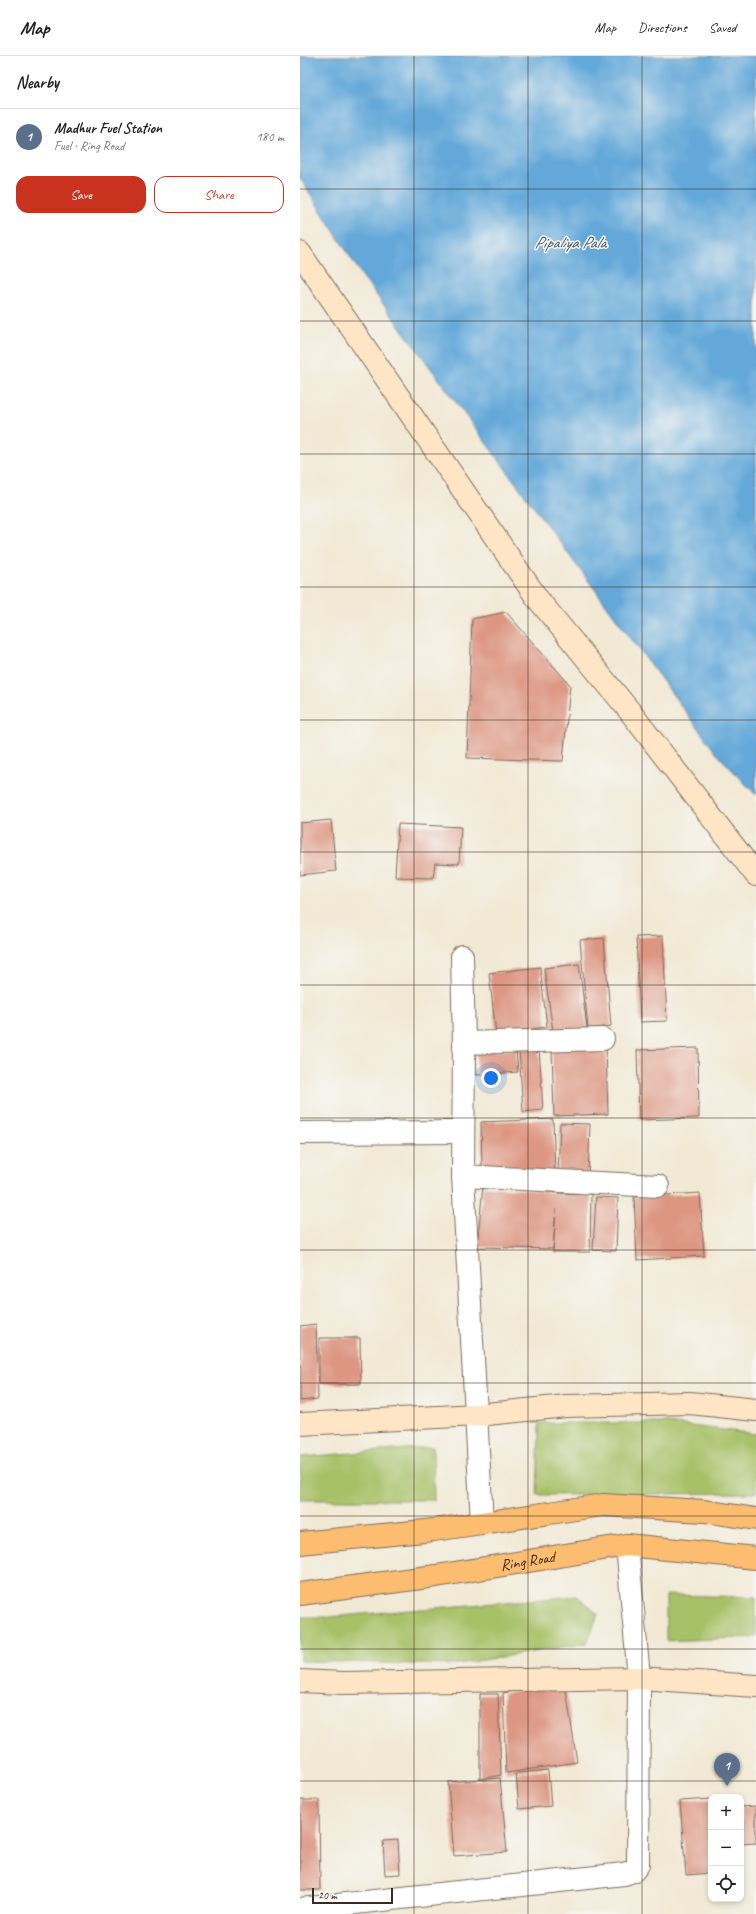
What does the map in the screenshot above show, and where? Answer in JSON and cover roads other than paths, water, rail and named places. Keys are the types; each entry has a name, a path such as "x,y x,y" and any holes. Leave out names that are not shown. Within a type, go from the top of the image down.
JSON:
{"highway":[{"path":"300,1543 434,1530 603,1505 704,1511 756,1519"},
{"name":"Ring Road","path":"300,1594 436,1576 627,1545 756,1558"}],"street":[{"path":"300,253 537,598 628,709 756,875"},
{"path":"462,956 464,1043 464,1176 482,1523"},
{"path":"464,1043 603,1040"},
{"path":"300,1133 463,1132"},
{"path":"464,1176 658,1186"},
{"path":"300,1424 477,1415 566,1406 690,1403 756,1410"},
{"path":"300,1909 624,1874 633,1871 638,1864 639,1678 627,1545"},
{"path":"300,1681 343,1683 639,1678 756,1686"}],"water":[{"name":"Pipaliya Pala","path":"300,56 756,56 756,795 716,753 363,277 300,178"}],"place":[{"name":"Madhur Fuel Station","path":"727,1786"}]}
